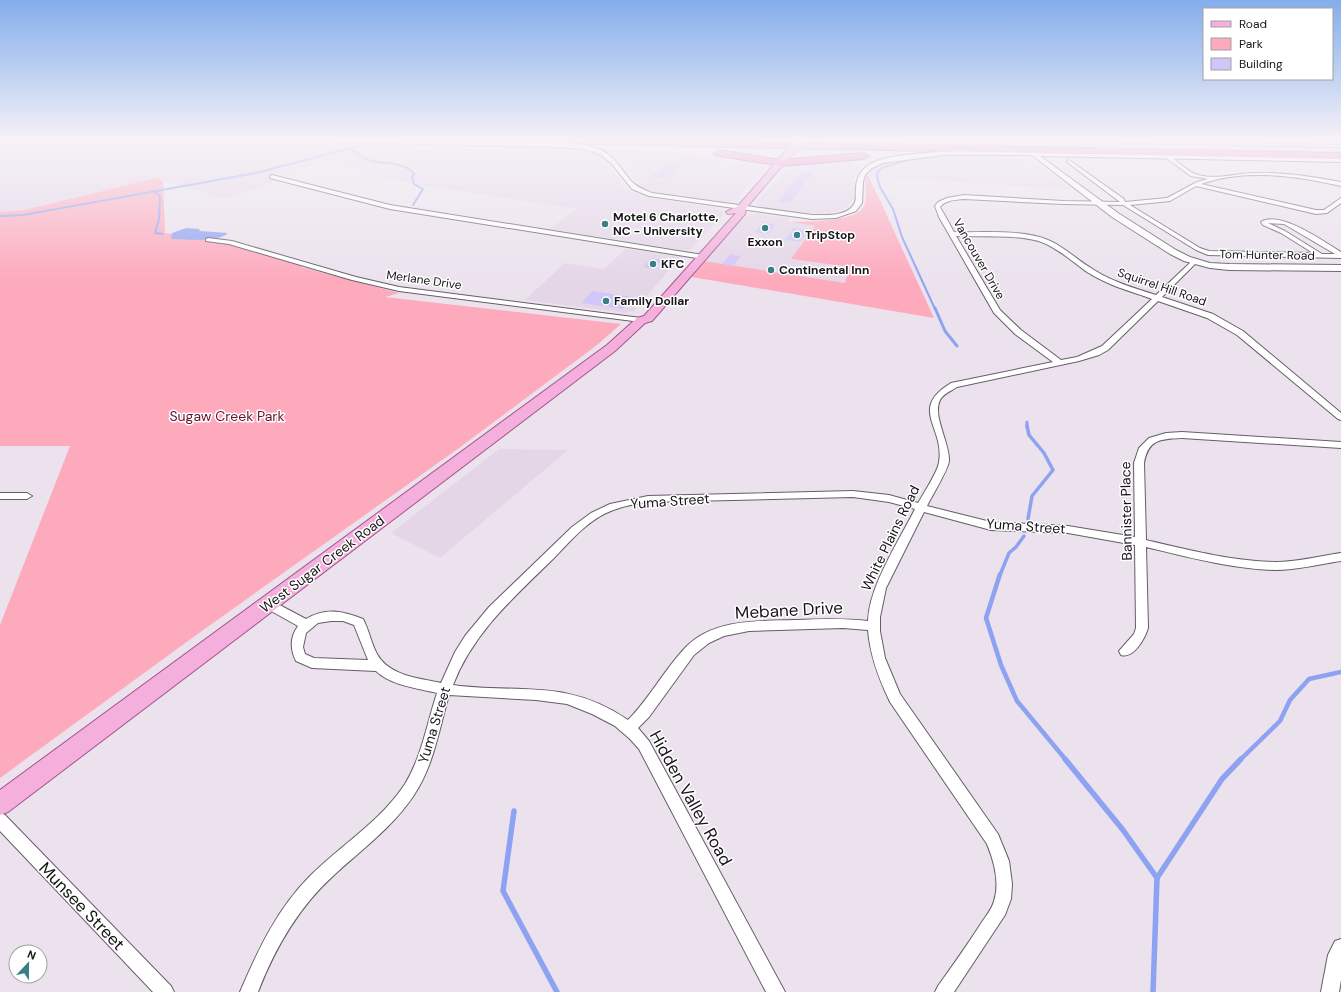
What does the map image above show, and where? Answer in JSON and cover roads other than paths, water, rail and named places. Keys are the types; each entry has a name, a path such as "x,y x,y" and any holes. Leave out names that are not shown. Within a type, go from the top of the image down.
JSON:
{"main road":[{"name":"West Sugar Creek Road","path":"0,804 605,353 641,320 648,319 698,256 742,212 741,208 760,186"}],"street":[{"path":"306,186 390,207 698,256"},
{"path":"632,186 642,192 674,199 805,217 837,215 851,211 858,205 859,186"},
{"name":"Tom Hunter Road","path":"1076,186 1099,204 1173,252 1194,262 1229,267 1341,268"},
{"path":"1103,186 1122,200 1123,203 1198,249 1208,253 1341,256"},
{"path":"1099,204 1163,201 1175,198 1194,186"},
{"path":"1208,186 1316,212 1325,212 1341,200"},
{"name":"Vancouver Drive","path":"1060,363 1018,332 1001,316 937,208 940,203 949,199 973,198 1099,204"},
{"path":"1321,256 1283,232 1265,224 1264,222 1277,221 1286,223 1341,256"},
{"name":"Squirrel Hill Road","path":"952,234 1018,236 1041,240 1057,246 1086,268 1101,277 1127,288 1210,316 1234,329 1341,417"},
{"name":"Merlane Drive","path":"208,240 230,242 354,279 399,289 641,320"},
{"name":"White Plains Road","path":"944,992 975,949 1001,907 1004,879 1001,859 993,839 895,698 883,674 876,650 873,626 876,598 880,588 944,463 944,444 933,410 934,403 942,392 960,384 1086,357 1105,348 1194,262"},
{"name":"Bannister Place","path":"1126,651 1139,637 1142,628 1140,453 1144,446 1156,439 1182,435 1341,445"},
{"name":"Yuma Street","path":"249,992 263,957 292,910 314,882 339,859 381,825 409,790 427,755 450,674 463,649 478,628 490,614 582,524 613,507 648,499 853,494 873,495 992,526 1078,530 1253,565 1286,566 1341,557"},
{"path":"0,496 27,496"},
{"path":"268,604 305,624 321,617 342,616 359,622 369,649 378,666"},
{"name":"Mebane Drive","path":"629,728 644,713 690,651 705,640 721,632 749,626 843,623 873,626"},
{"name":"Hidden Valley Road","path":"305,624 298,635 296,647 300,657 312,663 378,666 388,673 414,683 458,691 542,694 564,697 589,706 618,720 629,728 644,745 776,992"},
{"name":"Munsee Street","path":"0,820 165,992"},
{"path":"1330,992 1337,955 1341,947"}],"water":[{"path":"186,228 199,229 200,231 228,233 217,238 209,239 171,239 172,233"}],"waterway":[{"path":"0,216 23,215 182,186"},
{"path":"413,205 423,189 418,186"},
{"path":"880,186 893,209 902,237 935,309"},
{"path":"154,192 160,196 159,219 155,233 163,234"},
{"path":"935,308 945,331 957,346"},
{"path":"1027,426 1029,435 1044,453 1053,470 1032,496 1028,519"},
{"path":"1000,575 1009,553 1016,547 1024,536"},
{"path":"1000,574 986,618 1001,665 1017,701 1066,760"},
{"path":"1241,759 1280,721 1290,700 1309,679 1341,672"},
{"path":"1065,759 1123,830 1157,878"},
{"path":"1157,878 1222,779 1241,759"},
{"path":"514,811 503,891 557,992"},
{"path":"1153,992 1157,878"}],"place":[{"name":"Motel 6 Charlotte, NC - University","path":"605,224"},
{"name":"Exxon","path":"765,228"},
{"name":"TripStop","path":"797,235"},
{"name":"KFC","path":"653,264"},
{"name":"Continental Inn","path":"771,270"},
{"name":"Family Dollar","path":"606,301"}],"park label":[{"name":"Sugaw Creek Park","path":"227,416"}]}
